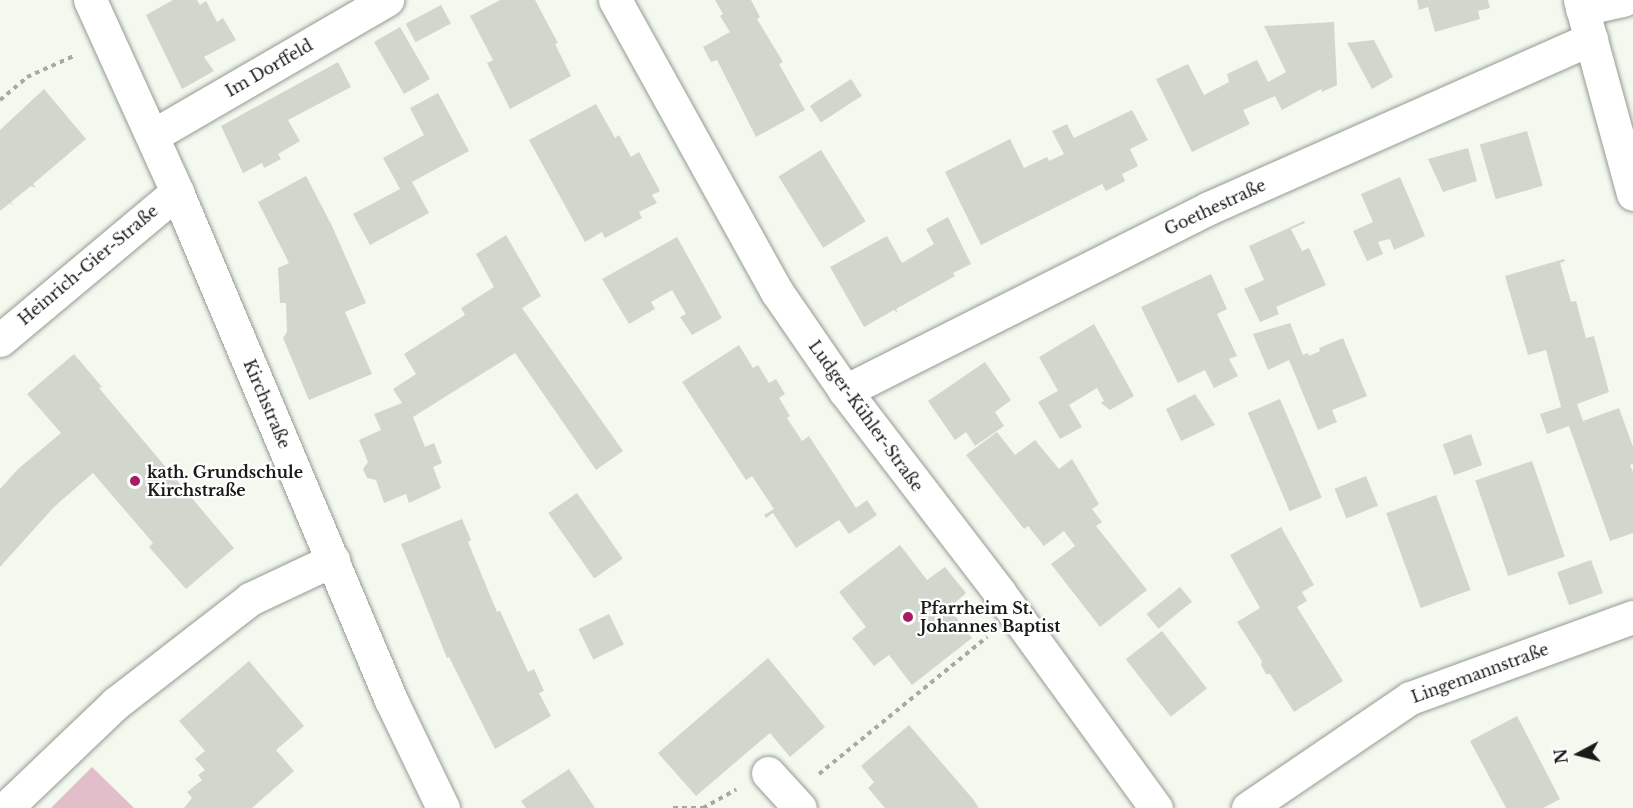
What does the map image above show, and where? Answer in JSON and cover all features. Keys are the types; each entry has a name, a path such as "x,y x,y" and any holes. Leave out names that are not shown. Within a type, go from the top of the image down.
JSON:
{"street":[{"name":"Kirchstraße","path":"90,0 177,192 391,700 443,808"},
{"name":"Im Dorffeld","path":"152,136 387,0"},
{"name":"Ludger-Kühler-Straße","path":"615,0 777,292 845,391 1014,614 1156,808"},
{"path":"1623,0 1581,4 1633,194"},
{"name":"Goethestraße","path":"845,391 1209,208 1591,39"},
{"name":"Heinrich-Gier-Straße","path":"0,340 177,192"},
{"path":"6,808 116,703 250,599 333,560"},
{"name":"Lingemannstraße","path":"1248,808 1410,698 1633,617"},
{"path":"768,773 795,803"}],"path":[{"path":"0,100 27,77 109,41"},
{"path":"795,803 1014,614"},
{"path":"673,808 703,808 768,773"}],"shaded area":[{"path":"92,767 134,808 51,808"}],"building":[{"path":"173,0 197,0 200,5 206,1 217,22 223,18 236,40 204,57 214,71 182,89 146,15"},
{"path":"500,0 535,0 558,43 555,44 571,76 510,109 487,63 493,60 470,16"},
{"path":"715,0 751,0 760,17 757,19 783,62 779,64 805,110 756,137 717,60 711,62 703,47 730,32 720,16 723,14"},
{"path":"1417,0 1488,0 1490,8 1478,11 1480,19 1435,32 1428,7 1419,10"},
{"path":"441,5 451,24 416,42 406,24"},
{"path":"1334,22 1337,85 1322,92 1321,89 1282,110 1275,96 1243,110 1250,124 1192,152 1156,79 1188,64 1204,95 1229,82 1227,74 1257,60 1268,82 1286,72 1264,26"},
{"path":"400,27 430,79 404,94 374,42"},
{"path":"1374,40 1393,77 1372,89 1347,43"},
{"path":"338,62 351,87 288,120 300,141 278,154 281,159 264,168 262,163 243,173 221,126"},
{"path":"851,79 862,96 821,122 810,106"},
{"path":"44,89 86,139 33,184 36,188 31,186 11,202 14,206 10,203 0,211 0,130"},
{"path":"438,93 469,151 412,182 429,213 370,245 353,214 400,189 383,158 424,135 410,108"},
{"path":"596,104 615,138 619,135 631,157 639,152 660,191 652,195 657,203 639,212 642,218 605,238 602,232 585,242 529,140"},
{"path":"1132,110 1148,140 1130,149 1138,166 1122,174 1125,181 1106,191 1102,184 981,245 945,172 1010,139 1024,168 1047,157 1049,161 1064,154 1052,131 1067,124 1074,138"},
{"path":"1527,131 1543,186 1496,199 1480,145"},
{"path":"1468,148 1477,181 1443,192 1428,159"},
{"path":"821,150 866,221 823,248 779,176"},
{"path":"306,176 332,226 366,303 345,312 372,374 309,400 283,338 287,332 286,303 280,303 278,268 289,263 258,202"},
{"path":"1400,177 1425,236 1394,250 1390,239 1378,242 1383,254 1367,261 1353,231 1373,222 1361,194"},
{"path":"948,217 971,264 953,273 955,276 896,309 898,313 894,310 864,327 830,267 887,236 902,263 934,244 926,229"},
{"path":"1304,221 1305,223 1291,229 1302,251 1309,248 1326,285 1276,307 1279,314 1260,322 1244,289 1264,280 1249,246"},
{"path":"506,235 541,296 522,308 623,451 596,470 515,353 413,417 425,447 434,443 442,463 433,467 441,488 409,503 406,494 384,503 376,480 367,478 363,469 368,462 359,440 381,430 374,414 402,403 393,389 416,374 404,354 465,315 461,308 494,287 476,254"},
{"path":"677,237 722,318 692,335 680,317 686,314 672,290 651,302 655,309 629,324 602,279"},
{"path":"1564,259 1565,261 1560,263 1571,302 1576,301 1586,338 1594,336 1609,392 1577,404 1583,421 1619,408 1633,447 1633,464 1630,465 1633,472 1633,533 1610,541 1569,426 1547,434 1540,414 1561,407 1546,350 1528,355 1505,276"},
{"path":"1211,274 1227,309 1217,314 1237,356 1229,359 1238,376 1214,388 1205,370 1178,383 1141,307"},
{"path":"1290,323 1303,355 1308,353 1309,356 1320,351 1319,348 1343,338 1367,396 1332,410 1337,422 1318,430 1289,360 1268,370 1253,334"},
{"path":"1094,324 1134,396 1110,410 1101,403 1104,401 1097,388 1069,405 1082,427 1060,439 1038,402 1058,391 1039,357"},
{"path":"739,345 753,368 758,365 769,383 776,379 785,394 779,398 790,416 787,418 802,441 809,436 856,508 867,500 877,515 849,534 839,520 796,548 773,513 766,518 764,515 774,509 752,476 746,480 682,382"},
{"path":"74,354 102,387 99,388 234,548 186,589 149,547 153,543 93,473 54,507 0,567 0,489 18,469 61,433 27,394"},
{"path":"985,362 1011,400 995,412 1004,426 975,446 966,432 955,440 928,401"},
{"path":"1195,394 1215,425 1181,441 1166,409"},
{"path":"1280,399 1322,497 1290,511 1248,413"},
{"path":"997,432 1015,455 1035,440 1059,469 1072,459 1099,504 1092,509 1102,522 1096,526 1147,590 1100,627 1051,564 1075,546 1064,531 1044,546 1028,526 1024,529 966,455"},
{"path":"1471,434 1482,465 1454,475 1443,444"},
{"path":"1532,461 1565,556 1508,576 1475,481"},
{"path":"1366,476 1378,506 1346,518 1334,489"},
{"path":"577,493 623,559 594,579 548,513"},
{"path":"1436,495 1471,590 1421,608 1386,513"},
{"path":"462,519 471,540 468,542 497,612 500,611 528,672 534,669 544,691 539,693 551,716 495,749 449,657 447,658 401,544"},
{"path":"1281,527 1314,585 1302,592 1307,601 1297,607 1343,681 1294,712 1270,674 1266,674 1261,665 1262,661 1237,622 1260,608 1230,555"},
{"name":"Pfarrheim St. Johannes Baptist","path":"900,545 927,580 945,567 966,593 949,608 972,638 912,685 889,655 874,666 852,638 866,627 839,592"},
{"path":"1591,560 1603,593 1569,605 1557,572"},
{"path":"1180,587 1192,602 1159,629 1147,614"},
{"path":"609,614 624,645 593,659 578,629"},
{"path":"1162,631 1207,689 1171,717 1126,659"},
{"path":"768,658 825,727 790,757 770,733 696,796 658,753"},
{"path":"249,661 304,726 276,750 294,771 252,808 184,808 192,798 187,792 202,780 198,775 205,770 195,759 205,751 179,721"},
{"path":"1517,716 1560,799 1543,808 1506,808 1470,741"},
{"path":"909,725 979,808 885,808 868,788 874,782 861,766"},
{"path":"569,769 595,808 526,808 521,801"}],"place":[{"name":"kath. Grundschule Kirchstraße","path":"135,481"},
{"name":"Pfarrheim St. Johannes Baptist","path":"908,617"}]}
